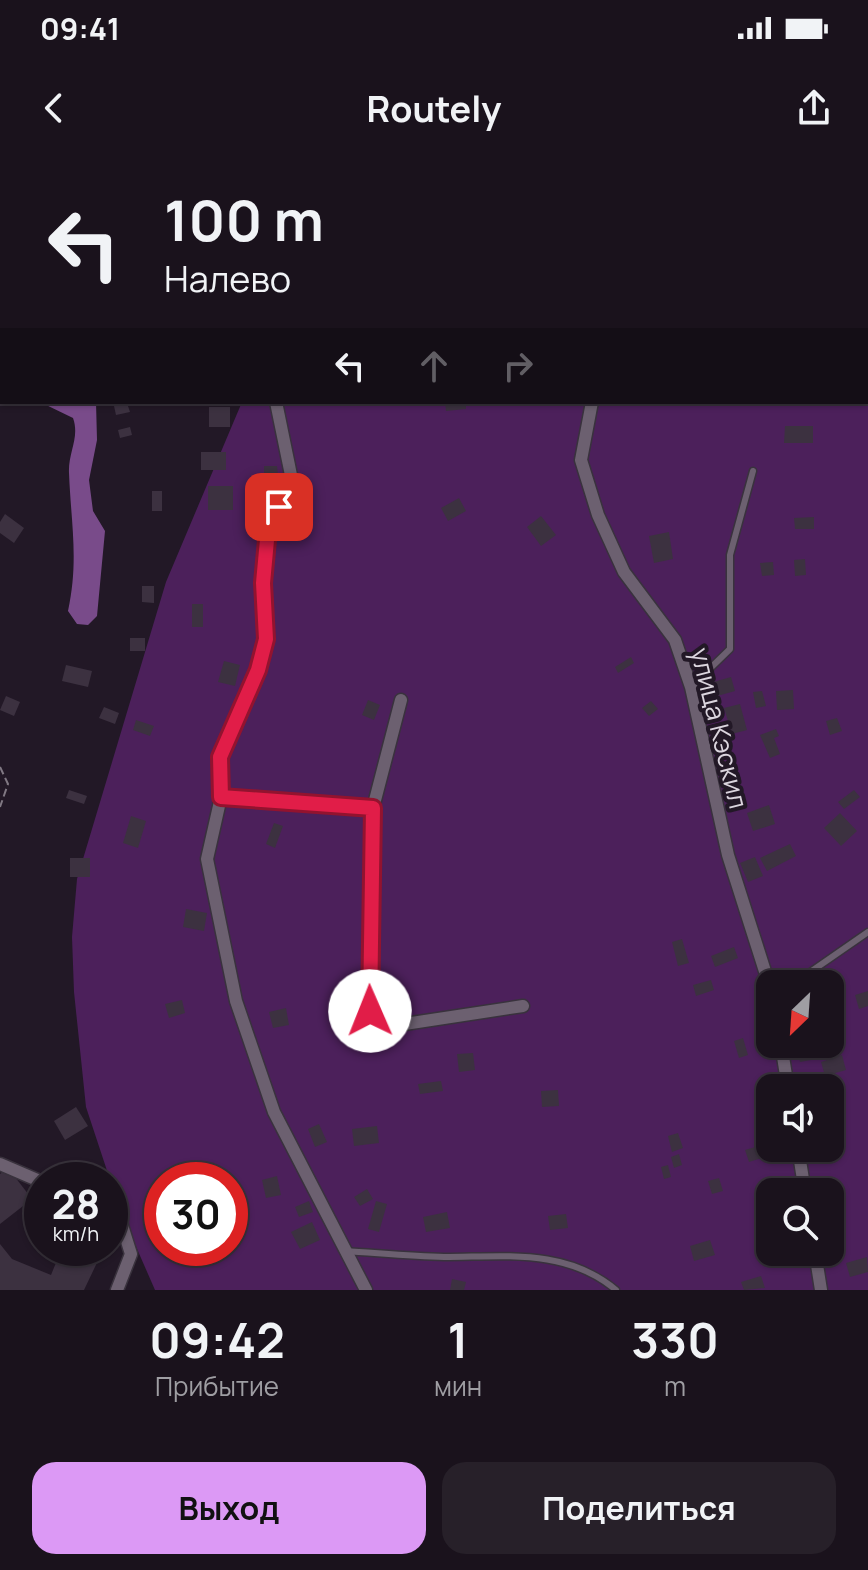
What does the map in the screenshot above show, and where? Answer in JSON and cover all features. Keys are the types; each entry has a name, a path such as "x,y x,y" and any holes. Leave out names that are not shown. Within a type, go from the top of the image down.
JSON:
{"street":[{"path":"276,404 292,480 267,540 263,583 266,639 258,670 220,757 221,797 207,859 236,1001 274,1112 366,1290"},
{"name":"улица Кэскил","path":"592,404 581,460 598,515 624,572 675,640 691,687 728,855 765,970"},
{"path":"401,700 373,808 370,1011 382,1021 398,1025 523,1006"},
{"path":"221,797 373,808"},
{"path":"0,1164 24,1174"},
{"path":"117,1290 126,1266"},
{"path":"817,1266 821,1290"}],"lane":[{"path":"691,687 730,649 730,555 753,471"},
{"path":"813,970 868,932"},
{"path":"345,1251 419,1256 523,1254 584,1269 616,1290"}],"path":[{"path":"0,767 8,784 0,807"}],"shaded area":[{"path":"44,404 96,404 97,440 89,480 93,511 105,531 97,616 88,625 77,624 68,611 74,558 69,465 75,439 73,418"},
{"path":"241,404 868,404 868,1290 155,1290 144,1266 248,1266 248,1162 144,1162 144,1265 128,1228 128,1162 104,1162 86,1107 74,992 72,937 77,879 166,582"}],"building":[{"path":"127,404 130,412 116,415 114,406"},
{"path":"445,404 466,404 466,409 446,411"},
{"path":"209,407 230,407 230,427 209,427"},
{"path":"785,426 813,426 813,443 784,443"},
{"path":"130,427 132,435 120,438 118,430"},
{"path":"201,452 226,452 226,470 201,470"},
{"path":"264,466 277,466 278,475 264,475"},
{"path":"208,486 233,486 233,510 208,510"},
{"path":"152,491 162,491 162,511 152,511"},
{"path":"459,498 466,511 448,521 441,508"},
{"path":"5,514 24,528 14,543 0,533 0,522"},
{"path":"541,516 556,535 541,546 527,527"},
{"path":"814,517 814,529 795,529 794,518"},
{"path":"669,532 673,559 654,563 649,536"},
{"path":"805,559 806,575 795,576 794,560"},
{"path":"773,562 774,575 762,576 760,563"},
{"path":"142,586 154,586 154,603 142,602"},
{"path":"192,604 203,604 203,627 192,627"},
{"path":"130,638 145,638 145,651 130,651"},
{"path":"631,657 634,663 618,673 615,667"},
{"path":"224,661 240,665 235,686 218,682"},
{"path":"66,665 92,671 88,687 62,681"},
{"path":"731,677 735,691 710,698 706,684"},
{"path":"793,690 794,709 777,710 776,691"},
{"path":"762,691 766,706 756,708 753,692"},
{"path":"6,696 20,702 14,716 0,710"},
{"path":"368,700 380,705 374,720 362,715"},
{"path":"651,701 658,709 649,716 642,708"},
{"path":"740,704 747,730 732,734 724,708"},
{"path":"104,707 119,713 115,724 99,718"},
{"path":"837,718 842,731 830,735 826,721"},
{"path":"136,720 154,726 150,736 133,730"},
{"path":"776,729 779,736 774,738 780,754 770,758 760,735"},
{"path":"69,790 87,796 84,804 66,798"},
{"path":"854,790 860,797 844,809 838,802"},
{"path":"769,805 775,824 753,831 747,813"},
{"path":"840,813 857,831 841,846 824,828"},
{"path":"131,816 146,821 138,848 123,843"},
{"path":"274,823 283,826 275,848 266,844"},
{"path":"790,844 796,856 767,871 760,858"},
{"path":"755,857 763,876 748,882 740,863"},
{"path":"70,858 90,858 90,877 70,877"},
{"path":"186,909 207,913 204,931 183,927"},
{"path":"682,939 689,963 678,966 672,942"},
{"path":"734,947 738,958 715,967 711,956"},
{"path":"711,980 714,990 696,996 693,985"},
{"path":"868,991 868,1006 859,1009 855,995"},
{"path":"182,1000 185,1013 169,1018 165,1004"},
{"path":"286,1008 289,1025 273,1028 269,1012"},
{"path":"743,1038 748,1055 739,1058 734,1041"},
{"path":"473,1053 475,1070 459,1072 457,1054"},
{"path":"843,1058 846,1070 824,1074 821,1062"},
{"path":"441,1081 443,1091 420,1094 418,1084"},
{"path":"558,1090 559,1106 542,1107 541,1091"},
{"path":"76,1107 88,1126 65,1140 54,1121"},
{"path":"319,1124 327,1142 315,1147 308,1129"},
{"path":"377,1126 379,1143 354,1146 352,1129"},
{"path":"678,1133 683,1148 672,1152 668,1136"},
{"path":"756,1147 756,1160 749,1162 745,1150"},
{"path":"679,1154 682,1165 674,1168 671,1157"},
{"path":"668,1165 671,1177 664,1179 661,1167"},
{"path":"8,1168 24,1189 24,1205 0,1224 0,1174"},
{"path":"277,1176 281,1195 266,1198 262,1180"},
{"path":"719,1178 723,1191 712,1194 708,1181"},
{"path":"367,1189 373,1199 360,1206 354,1197"},
{"path":"309,1201 313,1212 299,1217 295,1207"},
{"path":"376,1201 387,1204 379,1232 368,1229"},
{"path":"447,1212 450,1228 426,1232 423,1217"},
{"path":"566,1214 568,1228 550,1230 548,1216"},
{"path":"312,1222 320,1240 300,1249 291,1232"},
{"path":"710,1240 715,1255 694,1261 690,1246"},
{"path":"0,1244 12,1259 51,1275 55,1266 95,1266 84,1290 0,1290"},
{"path":"867,1257 868,1272 850,1277 846,1263"},
{"path":"761,1276 765,1288 744,1290 741,1282"},
{"path":"452,1279 466,1282 464,1290 450,1290"}],"route":[{"path":"279,507 267,540 263,583 266,639 258,670 220,757 221,797 373,808 368,943 370,1011"}]}
